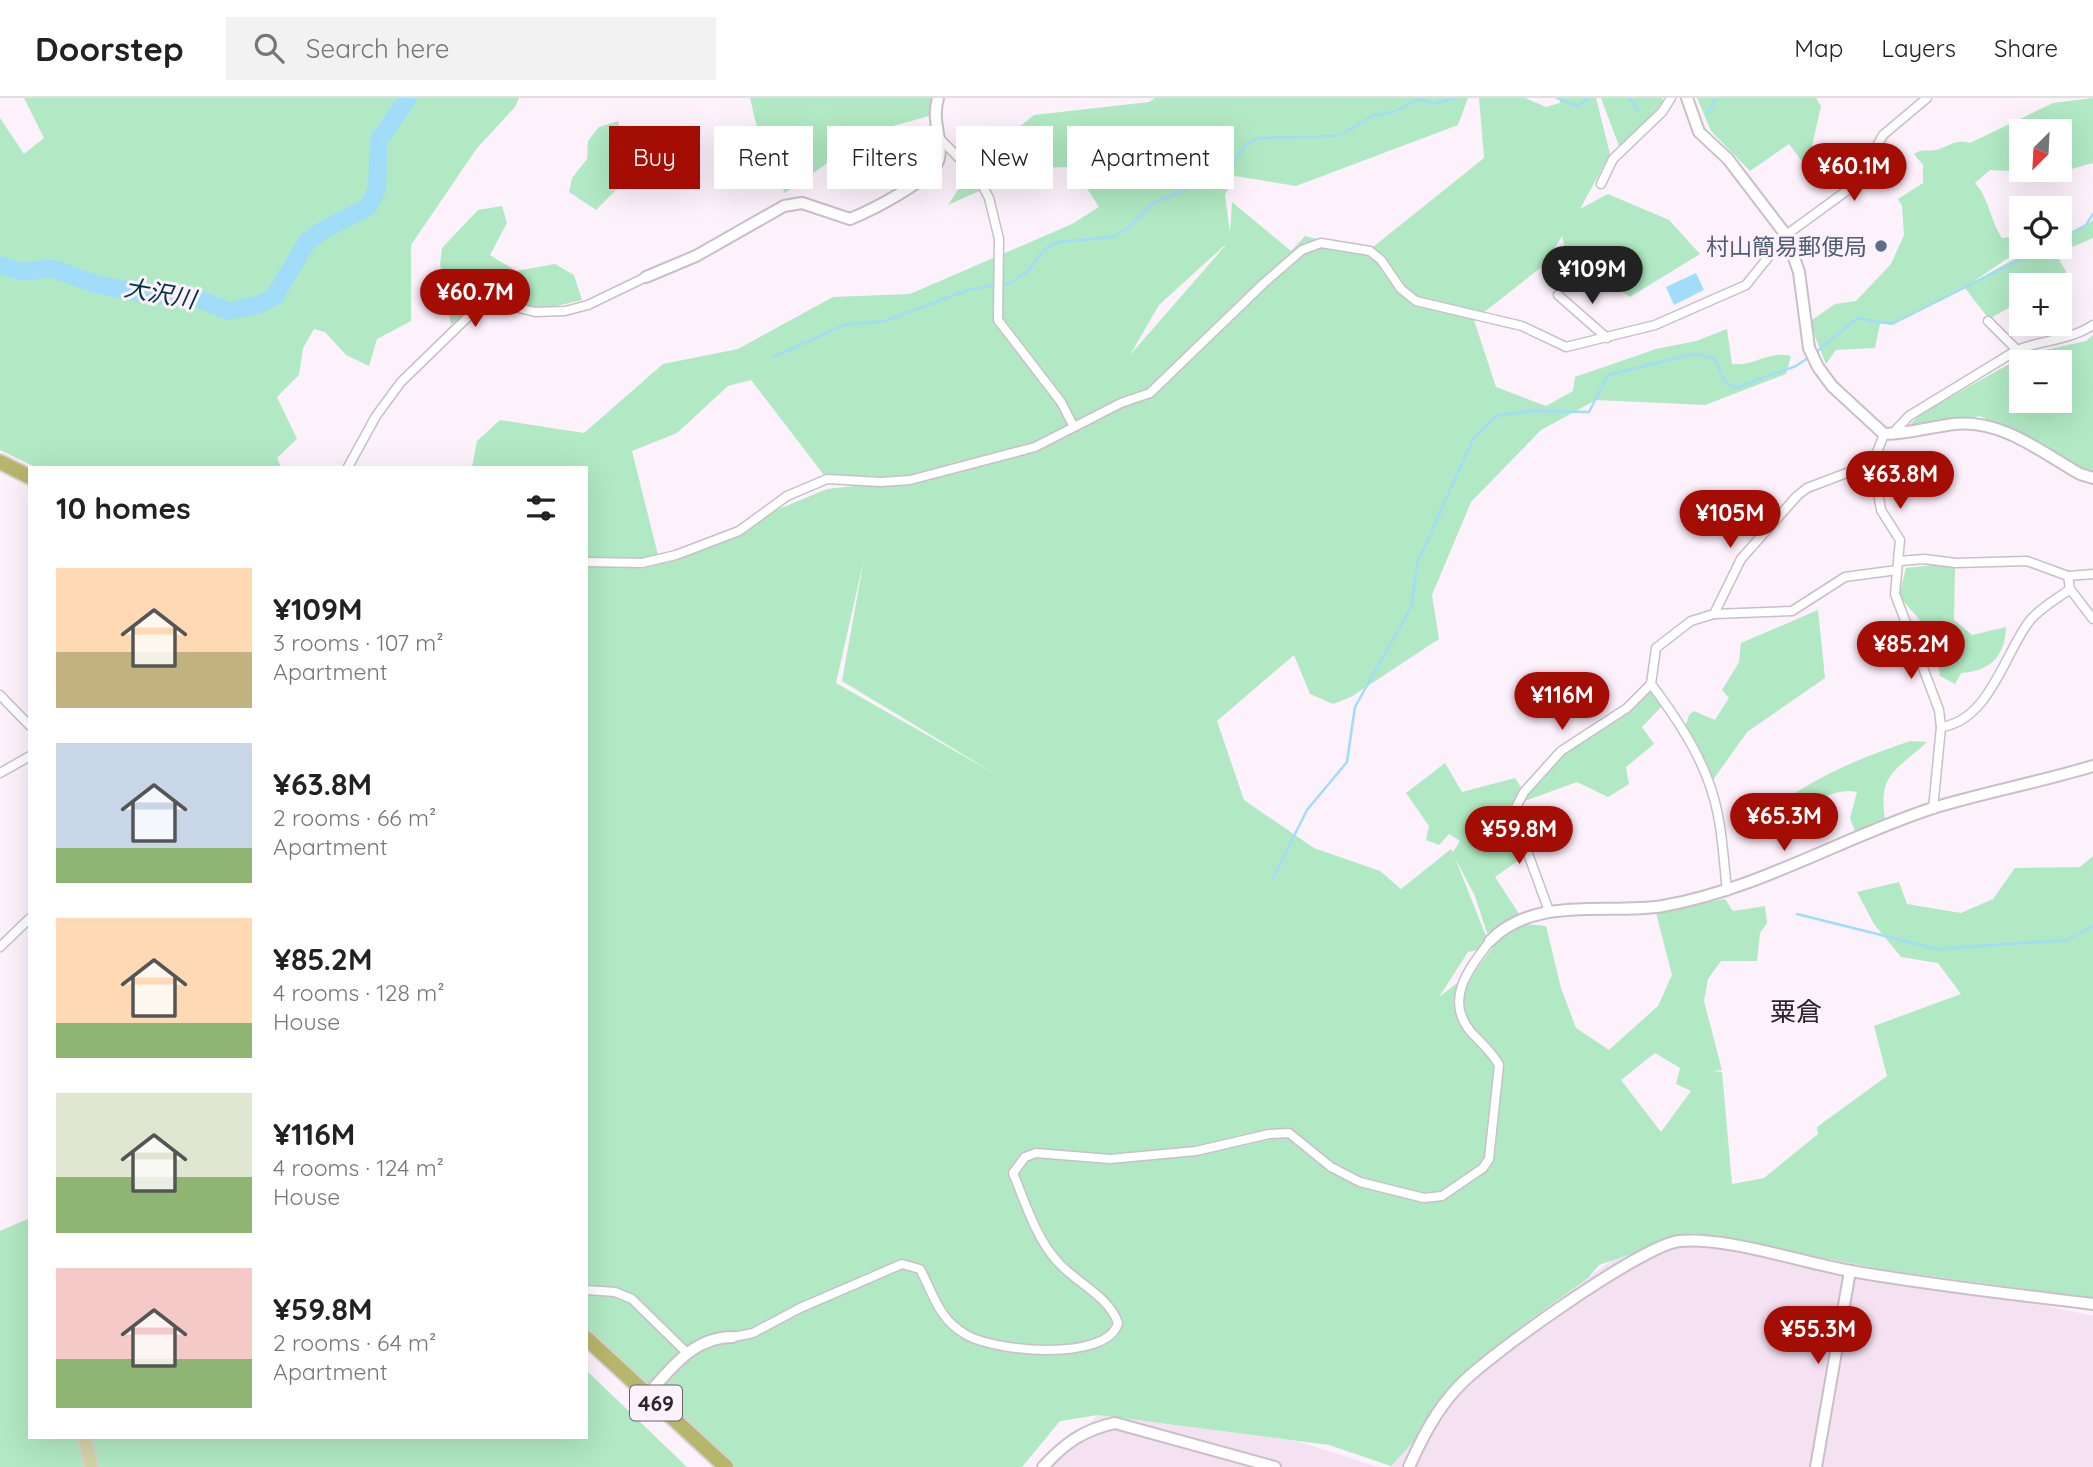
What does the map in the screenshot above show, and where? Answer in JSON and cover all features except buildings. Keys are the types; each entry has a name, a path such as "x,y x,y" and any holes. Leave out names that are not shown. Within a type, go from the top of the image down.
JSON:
{"highway":[{"path":"0,462 28,476"},
{"name":"469","path":"588,1340 726,1467"}],"main road":[{"path":"85,1439 91,1467"}],"street":[{"path":"935,126 933,115 938,98"},
{"path":"1601,184 1613,159 1662,112 1671,98"},
{"path":"1687,98 1699,132 1728,159 1786,235 1799,272 1810,348 1818,367 1832,386 1888,434 1977,424 2002,429 2080,474 2093,478"},
{"path":"588,562 642,563 676,555 739,531 786,496 827,479 911,480 1035,447 1121,403 1150,393 1264,283 1302,250 1321,243 1370,251 1381,260 1401,289 1430,306 1522,326 1566,347 1655,325 1746,285 1786,235 1856,184 1883,135 1927,98"},
{"path":"942,141 978,177 989,198 999,239 998,320 1061,402 1074,427"},
{"path":"349,466 376,416 401,382 474,312 500,303 535,312 565,311 588,305 696,257 784,206 802,203 850,219 906,189"},
{"path":"1558,295 1607,338"},
{"path":"1988,321 2017,350 2035,343 2073,335 2093,325"},
{"path":"1933,808 1941,727 1939,710 1895,594 1900,540 1881,510 1873,463 1888,434 1909,416 2009,355"},
{"path":"1714,614 1741,559 1797,496 1807,488 1873,463"},
{"path":"1900,561 2027,561 2068,576 2093,574"},
{"path":"1549,911 1513,813 1524,792 1561,751 1626,708 1651,684 1656,648 1691,621 1714,614 1791,611 1845,577 1897,570"},
{"path":"2068,576 2070,589 2093,619"},
{"path":"1941,727 1955,725 1992,690 2029,620 2070,589"},
{"path":"1651,684 1666,704 1709,782 1721,830 1727,891"},
{"path":"0,695 28,724"},
{"path":"0,773 28,757"},
{"path":"647,1395 687,1353 715,1337 753,1333 902,1264 920,1269 935,1305 945,1319 982,1343 1044,1350 1098,1343 1112,1336 1118,1322 1115,1315 1107,1304 1056,1261 1018,1186 1013,1173 1025,1157 1036,1153 1110,1158 1196,1151 1269,1134 1289,1133 1331,1167 1360,1182 1424,1198 1442,1196 1483,1168 1492,1151 1499,1065 1494,1055 1459,1017 1457,1007 1458,996 1490,942 1500,932 1523,919 1549,911 1630,911 1727,891 1766,878 1933,808 2093,766"},
{"path":"0,947 28,920"},
{"path":"1409,1467 1437,1412 1482,1364 1560,1308 1657,1247 1679,1241 1711,1242 1850,1271 2093,1304"},
{"path":"1816,1467 1850,1271"},
{"path":"588,1290 615,1292 632,1299 687,1353"},
{"path":"1043,1467 1065,1444 1089,1429 1115,1423 1275,1467"}],"shaded area":[{"path":"1667,1221 2093,1316 2093,1467 1390,1467 1475,1359"},
{"path":"1098,1415 1297,1441 1378,1467 1047,1467"}],"green space":[{"path":"24,98 519,98 515,107 477,148 411,245 411,321 377,339 369,366 346,355 325,332 314,329 303,348 299,375 277,397 297,439 277,458 281,466 33,466 0,450 0,118 24,154 44,138"},
{"path":"750,98 931,98 929,116 893,126 827,126 827,163 813,173 813,126 757,126"},
{"path":"1155,98 1468,98 1458,125 1296,186 1234,178 1234,126 1067,126 1067,167 1053,167 1053,126 1020,126 1034,115 1149,102"},
{"path":"1479,98 1525,98 1546,107 1560,103 1560,98 1596,98 1610,154 1580,209 1608,194 1669,220 1700,254 1630,297 1566,252 1562,236 1544,265 1474,320 1496,387 1546,406 1573,391 1575,377 1656,349 1696,341 1727,329 1732,364 1776,355 1791,356 1786,374 1705,405 1596,400 1541,430 1471,502 1432,595 1439,639 1351,697 1333,704 1310,694 1294,655 1217,721 1244,800 1314,848 1380,871 1401,889 1451,849 1453,852 1460,841 1449,834 1439,845 1426,840 1429,826 1406,793 1445,763 1462,792 1515,778 1524,792 1556,757 1650,686 1665,703 1642,727 1654,744 1626,767 1629,784 1608,797 1577,782 1519,803 1522,795 1480,833 1514,813 1526,855 1495,877 1520,915 1487,933 1475,896 1455,858 1488,941 1478,950 1468,952 1439,997 1478,967 1496,943 1525,924 1546,926 1561,988 1576,1028 1609,1050 1658,1006 1672,975 1656,913 1725,899 1733,911 1765,906 1767,923 1760,933 1757,961 1721,961 1708,979 1704,1001 1722,1070 1712,1071 1722,1072 1732,1184 1764,1178 1818,1134 1817,1127 1887,1076 1874,1026 1961,994 1938,963 1901,957 1874,924 1857,892 1899,882 1907,904 1961,913 1993,899 2015,868 2080,867 2093,856 2093,1298 1893,1271 1693,1233 1599,1265 1588,1278 1516,1330 1391,1466 1329,1445 1098,1415 1060,1421 1022,1467 726,1467 588,1340 588,1290 603,1289 588,1285 588,466 472,466 477,441 500,420 584,433 663,364 738,349 833,297 910,294 1072,224 1099,207 1087,189 1228,189 1225,195 1230,233 1232,202 1291,251 1305,236 1368,251 1484,158","holes":["1225,246 1130,355 1159,305","751,380 827,479 881,483 827,489 659,559 632,451 677,433 728,386","864,559 842,681 997,775 836,683","1655,1053 1680,1068 1676,1084 1691,1091 1661,1132 1621,1080"]},
{"path":"1601,98 1663,100 1659,110 1619,146"},
{"path":"1697,98 1816,98 1821,106 1807,168 1789,144 1750,171 1711,131"},
{"path":"2093,98 2093,163 2072,169 2072,119 2020,119 2053,103"},
{"path":"618,121 620,126 609,126 609,189 617,189 596,210 569,192 572,178 587,159 588,141 599,127"},
{"path":"2009,124 2009,171 1990,170 1975,183 2002,238 2009,237 2009,258 1973,282 2014,259 2059,259 2067,273 2009,273 2009,308 1989,319 1964,287 1894,323 1880,324 1875,348 1836,350 1826,364 1809,322 1835,304 1856,301 1891,264 1904,235 1902,206 1898,199 1923,183 1923,165 1914,154 1936,150 1956,142 1970,143"},
{"path":"959,189 983,189 948,205"},
{"path":"502,206 507,223 490,255 516,271 555,264 574,275 582,300 548,308 500,303 473,308 451,324 440,264 442,248 478,210"},
{"path":"2093,220 2093,238 2072,247 2072,231"},
{"path":"2093,335 2093,472 2079,469 1980,416 1906,428 1922,413 2009,364 2009,413 2072,413 2072,350 2045,350 2086,341"},
{"path":"1942,564 1955,568 1954,620 1972,635 2006,627 2003,647 1994,660 1980,669 1961,673 1955,684 1940,676 1932,634 1899,596 1906,568"},
{"path":"1818,610 1825,678 1747,732 1713,780 1683,733 1689,715 1694,711 1715,720 1729,698 1722,690 1739,662 1741,643"},
{"path":"1910,741 1927,742 1898,767 1887,782 1884,792 1885,819 1855,832 1850,818 1857,792 1850,791 1829,795 1804,811 1796,808 1795,793 1822,777"},
{"path":"28,1219 28,1439 588,1439 588,1372 687,1467 0,1467 0,1231"}],"water":[{"path":"1696,273 1704,290 1674,305 1666,287"}],"waterway":[{"name":"大沢川","path":"0,265 23,272 51,268 95,284 150,295 194,297 228,311 258,305 274,297 307,242 323,230 368,207 377,189 379,140 408,98"},
{"path":"773,357 844,325 885,321 971,289 1010,283 1027,272 1046,248 1059,242 1113,237 1127,229 1152,204 1228,171 1245,145 1258,138 1339,136 1372,116 1394,112 1419,99 1433,104 1455,98"},
{"path":"1557,98 1578,106 1589,98"},
{"path":"1629,98 1638,110"},
{"path":"1708,113 1716,98"},
{"path":"2072,233 2086,225 2093,214"},
{"path":"1814,354 1857,318 1892,324 2021,259"},
{"path":"1273,878 1307,810 1347,762 1355,707 1411,607 1418,561 1474,437 1496,416 1528,411 1589,412 1608,375 1694,354 1714,358 1725,381 1735,388 1796,366 1808,358"},
{"path":"1797,914 1937,949 2067,940 2093,926"}],"place":[{"name":"村山簡易郵便局","path":"1881,246"}],"district":[{"name":"粟倉","path":"1796,1011"}]}
